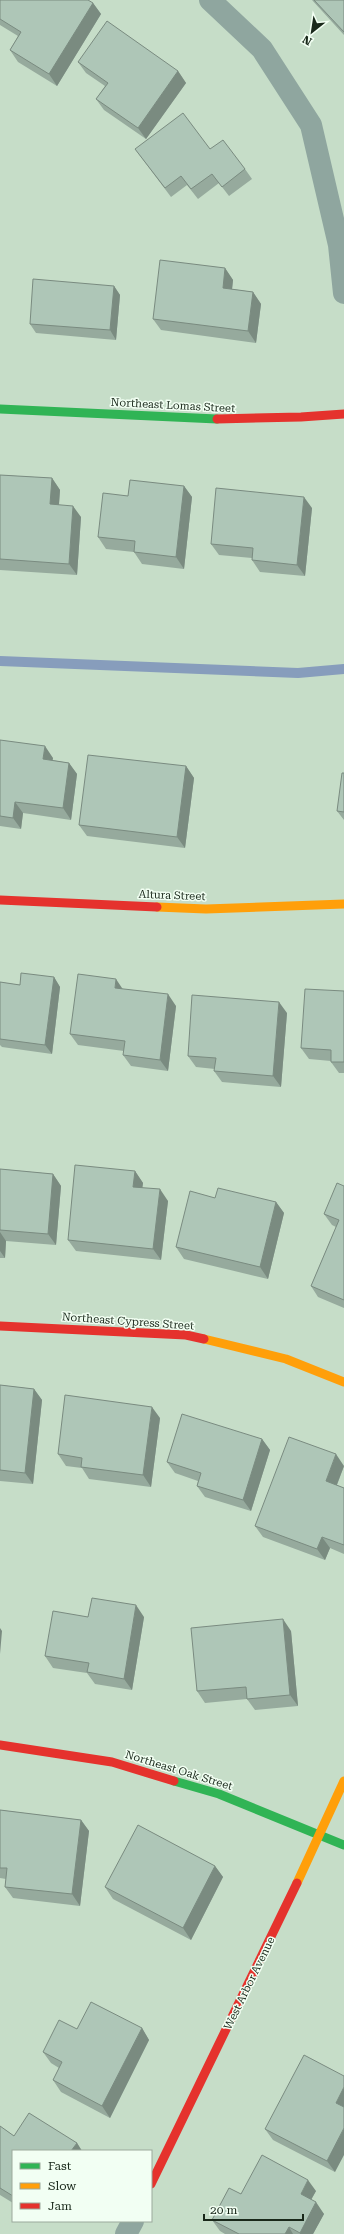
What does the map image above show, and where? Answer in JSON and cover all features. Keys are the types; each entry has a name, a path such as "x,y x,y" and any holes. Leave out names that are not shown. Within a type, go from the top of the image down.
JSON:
{"street":[{"path":"210,0 262,49 311,125 339,245 344,293"},
{"name":"Northeast Lomas Street","path":"0,409 232,421 300,419 344,414"},
{"name":"Altura Street","path":"0,900 206,909 344,904"},
{"name":"Northeast Cypress Street","path":"0,1326 186,1335 286,1359 344,1382"},
{"name":"Northeast Oak Street","path":"0,1745 15,1746 112,1762 219,1794 344,1844"},
{"name":"West Arbor Avenue","path":"152,2182 321,1834 344,1781"},
{"path":"126,2234 132,2222"}],"building":[{"path":"0,0 88,0 93,3 49,74 10,50 21,32 0,19"},
{"path":"314,0 344,0 344,32"},
{"path":"107,21 178,71 138,128 96,99 108,83 78,62"},
{"path":"183,113 210,149 223,140 245,169 222,187 212,174 191,189 181,176 165,188 135,149"},
{"path":"160,260 225,268 223,288 253,292 248,331 153,319"},
{"path":"33,279 114,286 110,330 30,324"},
{"path":"0,475 52,478 50,504 73,506 69,564 0,559"},
{"path":"130,480 184,486 176,557 134,552 135,541 98,537 103,493 128,496"},
{"path":"216,488 304,497 297,565 252,560 253,548 211,544"},
{"path":"0,740 45,746 43,759 69,763 63,808 15,802 13,818 0,816"},
{"path":"88,755 186,766 177,837 79,825"},
{"path":"342,773 344,773 344,812 337,811"},
{"path":"21,973 54,977 45,1045 0,1039 0,982 20,985"},
{"path":"78,974 116,979 115,988 168,994 160,1060 123,1055 125,1041 70,1034"},
{"path":"305,989 344,991 344,1062 331,1062 331,1050 301,1048"},
{"path":"192,995 279,1002 273,1076 214,1071 216,1058 188,1056"},
{"path":"75,1165 135,1171 133,1187 160,1189 153,1249 68,1240"},
{"path":"0,1169 53,1174 48,1234 0,1230"},
{"path":"337,1183 344,1186 344,1300 311,1286 339,1220 324,1214"},
{"path":"218,1188 276,1202 260,1267 176,1247 190,1191 215,1198"},
{"path":"0,1385 34,1389 25,1473 0,1470"},
{"path":"65,1395 152,1407 143,1475 81,1467 82,1458 58,1454"},
{"path":"182,1414 262,1439 243,1500 197,1486 201,1473 167,1462"},
{"path":"289,1437 336,1454 326,1481 344,1488 344,1545 322,1537 317,1549 255,1526"},
{"path":"92,1598 136,1605 124,1679 87,1672 89,1663 45,1656 53,1611 88,1617"},
{"path":"283,1619 290,1695 247,1699 246,1687 197,1691 191,1628"},
{"path":"0,1810 81,1820 72,1894 5,1887 7,1868 0,1868"},
{"path":"138,1825 215,1866 183,1928 105,1887"},
{"path":"91,2002 142,2028 102,2106 53,2080 62,2062 43,2052 59,2020 77,2029"},
{"path":"304,2055 344,2076 344,2087 336,2103 344,2107 344,2128 327,2161 265,2129"},
{"path":"29,2113 77,2143 72,2150 12,2150 12,2195 0,2188 0,2126 14,2136"},
{"path":"262,2155 308,2180 301,2194 316,2202 300,2233 289,2227 285,2234 239,2234 212,2220 229,2188 241,2194"}],"waterway":[{"path":"0,661 298,673 344,669"}],"traffic: fast":[{"path":"0,409 217,419"},
{"path":"174,1781 219,1794 344,1845"}],"traffic: slow":[{"path":"157,907 206,909 344,904"},
{"path":"204,1339 286,1359 344,1382"},
{"path":"297,1883 344,1781"}],"traffic: jam":[{"path":"217,419 301,417 344,414"},
{"path":"0,900 157,907"},
{"path":"0,1326 186,1335 204,1339"},
{"path":"0,1745 112,1762 174,1781"},
{"path":"152,2182 297,1883"}]}
